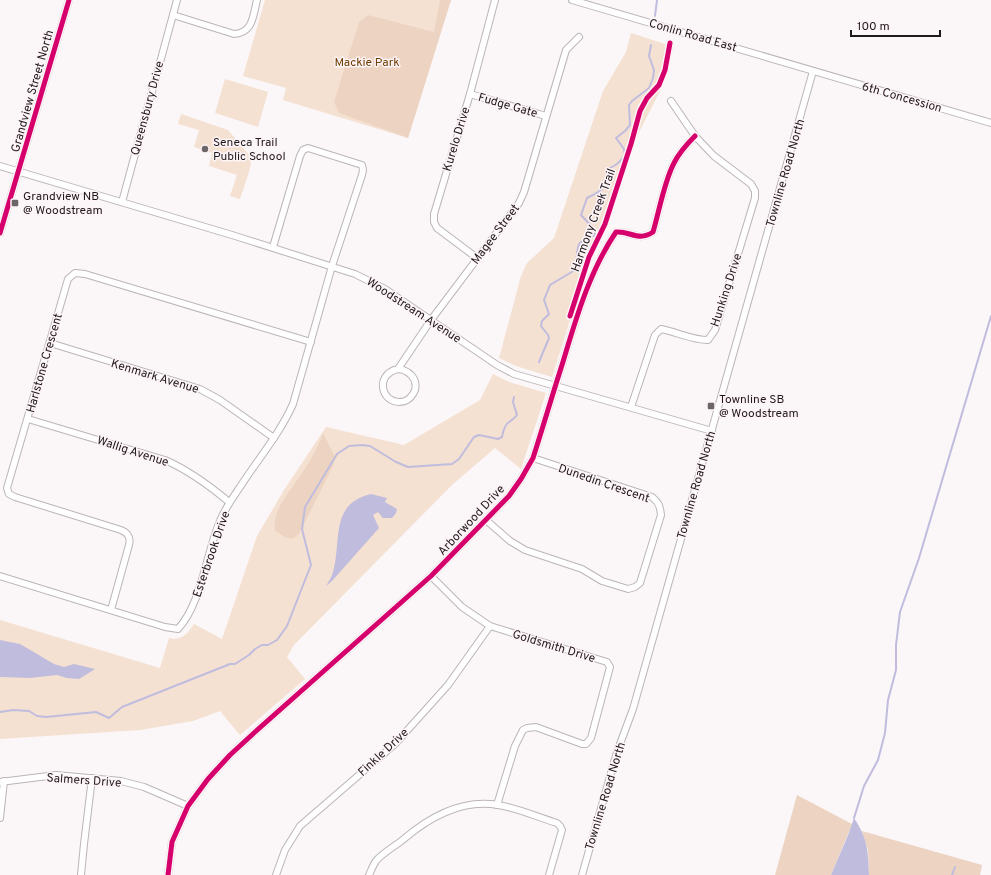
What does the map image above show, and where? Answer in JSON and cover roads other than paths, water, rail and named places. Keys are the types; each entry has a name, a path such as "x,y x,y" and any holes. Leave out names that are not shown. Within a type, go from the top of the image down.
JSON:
{"street":[{"name":"Grandview Street North","path":"0,233 68,0"},
{"name":"Queensbury Drive","path":"122,202 178,0"},
{"path":"173,15 234,34 241,33 250,27 257,0"},
{"name":"Kurelo Drive","path":"477,258 437,228 434,222 434,214 470,94 495,0"},
{"name":"Conlin Road East","path":"572,0 813,71"},
{"name":"Magee Street","path":"398,369 431,320 519,203 524,192 566,50 579,37"},
{"name":"6th Concession","path":"813,71 991,122"},
{"name":"Townline Road North","path":"582,875 617,752 635,701 813,71"},
{"name":"Fudge Gate","path":"470,94 546,116"},
{"path":"671,101 695,136"},
{"name":"Arborwood Drive","path":"168,875 172,842 188,806 208,779 230,755 314,678 432,576 509,496 533,458 580,305 590,280 612,237 616,232 641,237 647,236 653,232 674,163 684,148 695,136"},
{"name":"Hunking Drive","path":"631,407 655,336 661,329 699,340 708,340 715,330 755,198 755,191 751,184 714,156 695,136"},
{"name":"Esterbrook Drive","path":"0,576 165,627 178,629 183,623 193,605 213,540 220,520 229,502 274,438 293,404 332,266 364,170 362,165 308,148 303,150 273,247"},
{"name":"Woodstream Avenue","path":"0,166 273,247 355,274 385,289 498,365 514,374 712,431"},
{"name":"Harlstone Crescent","path":"111,610 130,545 129,535 121,530 15,498 7,488 68,279 75,273 80,272 311,342"},
{"name":"Kenmark Avenue","path":"50,343 200,389 220,400 274,438"},
{"path":"398,369 407,371 415,381 414,392 407,400 402,402 392,400 384,393 383,388 385,377 393,370 398,369"},
{"name":"Wallig Avenue","path":"28,419 165,460 180,467 215,490 229,502"},
{"name":"Dunedin Crescent","path":"486,520 510,541 525,550 582,569 602,581 628,589 635,587 640,583 661,515 658,502 652,497 533,458"},
{"name":"Goldsmith Drive","path":"432,576 462,607 490,626 607,662 610,667 591,738 586,744 582,744 536,727 523,730 515,746 497,805"},
{"name":"Finkle Drive","path":"276,875 285,850 300,826 395,744 448,685 490,626"},
{"name":"Salmers Drive","path":"2,781 56,775 121,781 144,787 188,806"},
{"path":"81,875 92,778"},
{"path":"0,818 2,781"},
{"path":"369,875 376,860 432,819 455,809 483,804 497,805 556,823 560,826 562,830 549,875"}],"waterway":[{"path":"655,16 657,0"},
{"path":"539,362 549,338 541,326 542,321 549,314 544,300 550,285 575,270 580,243 583,240 595,235 595,230 581,215 587,198 604,187 610,168 617,164 625,156 624,149 616,138 630,125 629,105 649,88 653,78 654,70 649,56 651,45"},
{"path":"854,818 864,786 878,760 885,733 888,700 896,670 896,645 900,612 919,558 991,316"},
{"path":"0,712 13,710 29,711 37,716 46,717 96,712 109,718 122,707 230,664 235,664 255,649 262,645 268,645 277,640 287,626 311,565 302,529 305,507 337,454 349,446 362,445 370,446 396,462 408,467 452,464 459,459 474,437 479,435 498,439 502,437 507,423 517,415 513,402 514,397"},
{"path":"952,875 955,867"}],"place":[{"name":"Seneca Trail Public School","path":"205,149"},
{"name":"Grandview NB @ Woodstream","path":"15,203"},
{"name":"Townline SB @ Woodstream","path":"711,406"}],"park label":[{"name":"Mackie Park","path":"367,62"}]}
